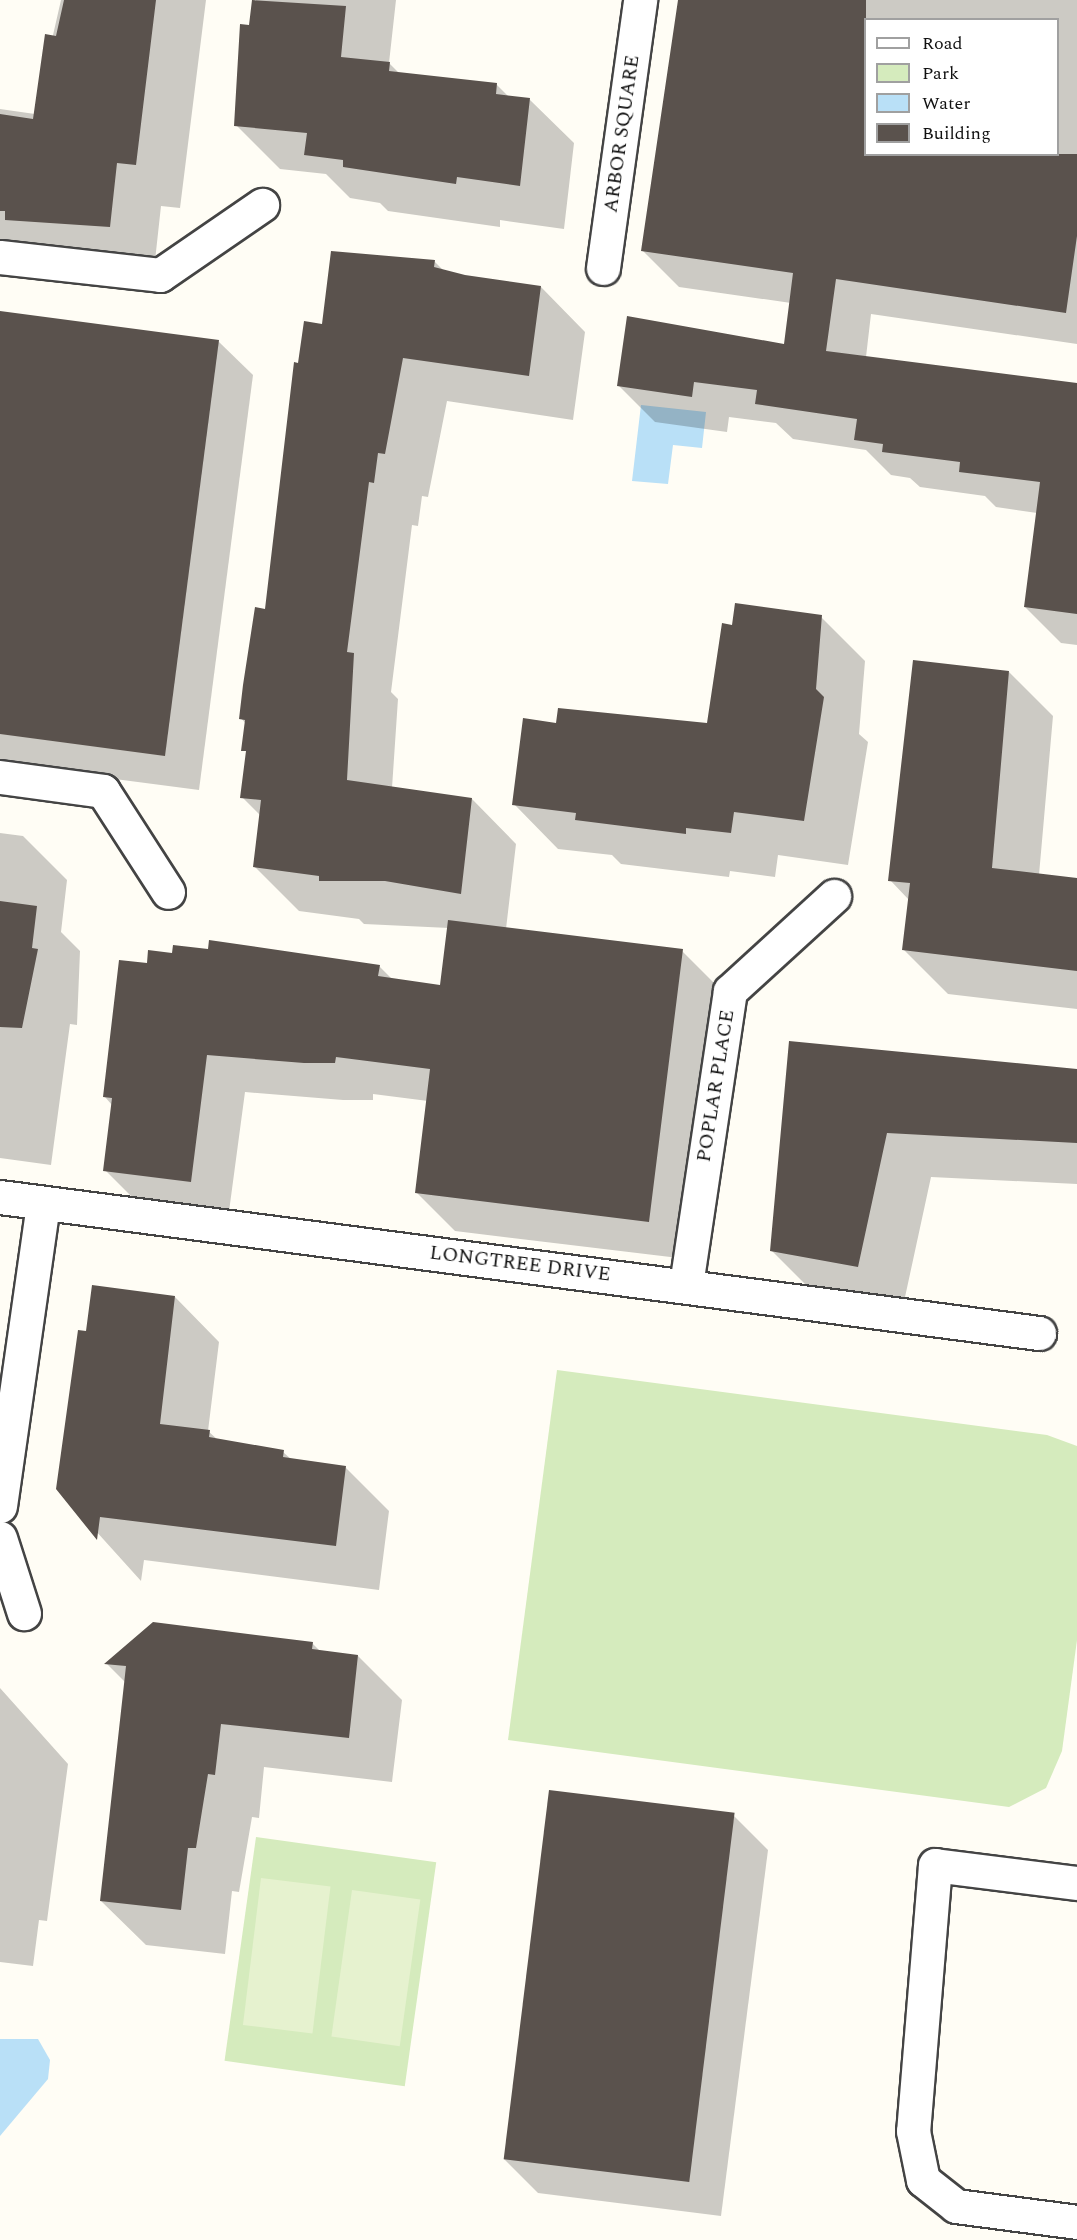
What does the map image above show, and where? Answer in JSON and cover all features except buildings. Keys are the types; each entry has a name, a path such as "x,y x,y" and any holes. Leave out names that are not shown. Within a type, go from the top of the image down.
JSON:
{"street":[{"name":"ARBOR SQUARE","path":"603,268 640,0"},
{"path":"0,257 160,275 262,206"},
{"path":"0,777 103,791 168,892"},
{"name":"POPLAR PLACE","path":"686,1285 730,991 834,896"},
{"name":"LONGTREE DRIVE","path":"0,1197 686,1285 1039,1334"},
{"path":"0,1506 43,1203"},
{"path":"0,1538 24,1613"},
{"path":"1077,1883 935,1865 913,2131 923,2180 956,2206 1077,2222"}],"green space":[{"path":"557,1370 1047,1435 1077,1446 1077,1640 1062,1751 1046,1788 1009,1807 508,1740"},
{"path":"256,1837 436,1862 405,2086 225,2061"},
{"path":"261,1878 330,1887 312,2033 243,2025"},
{"path":"352,1890 420,1900 400,2046 331,2037"}],"water":[{"path":"641,405 706,412 702,448 673,445 668,484 632,481"},
{"path":"0,2039 38,2039 50,2060 48,2079 0,2136"}]}
